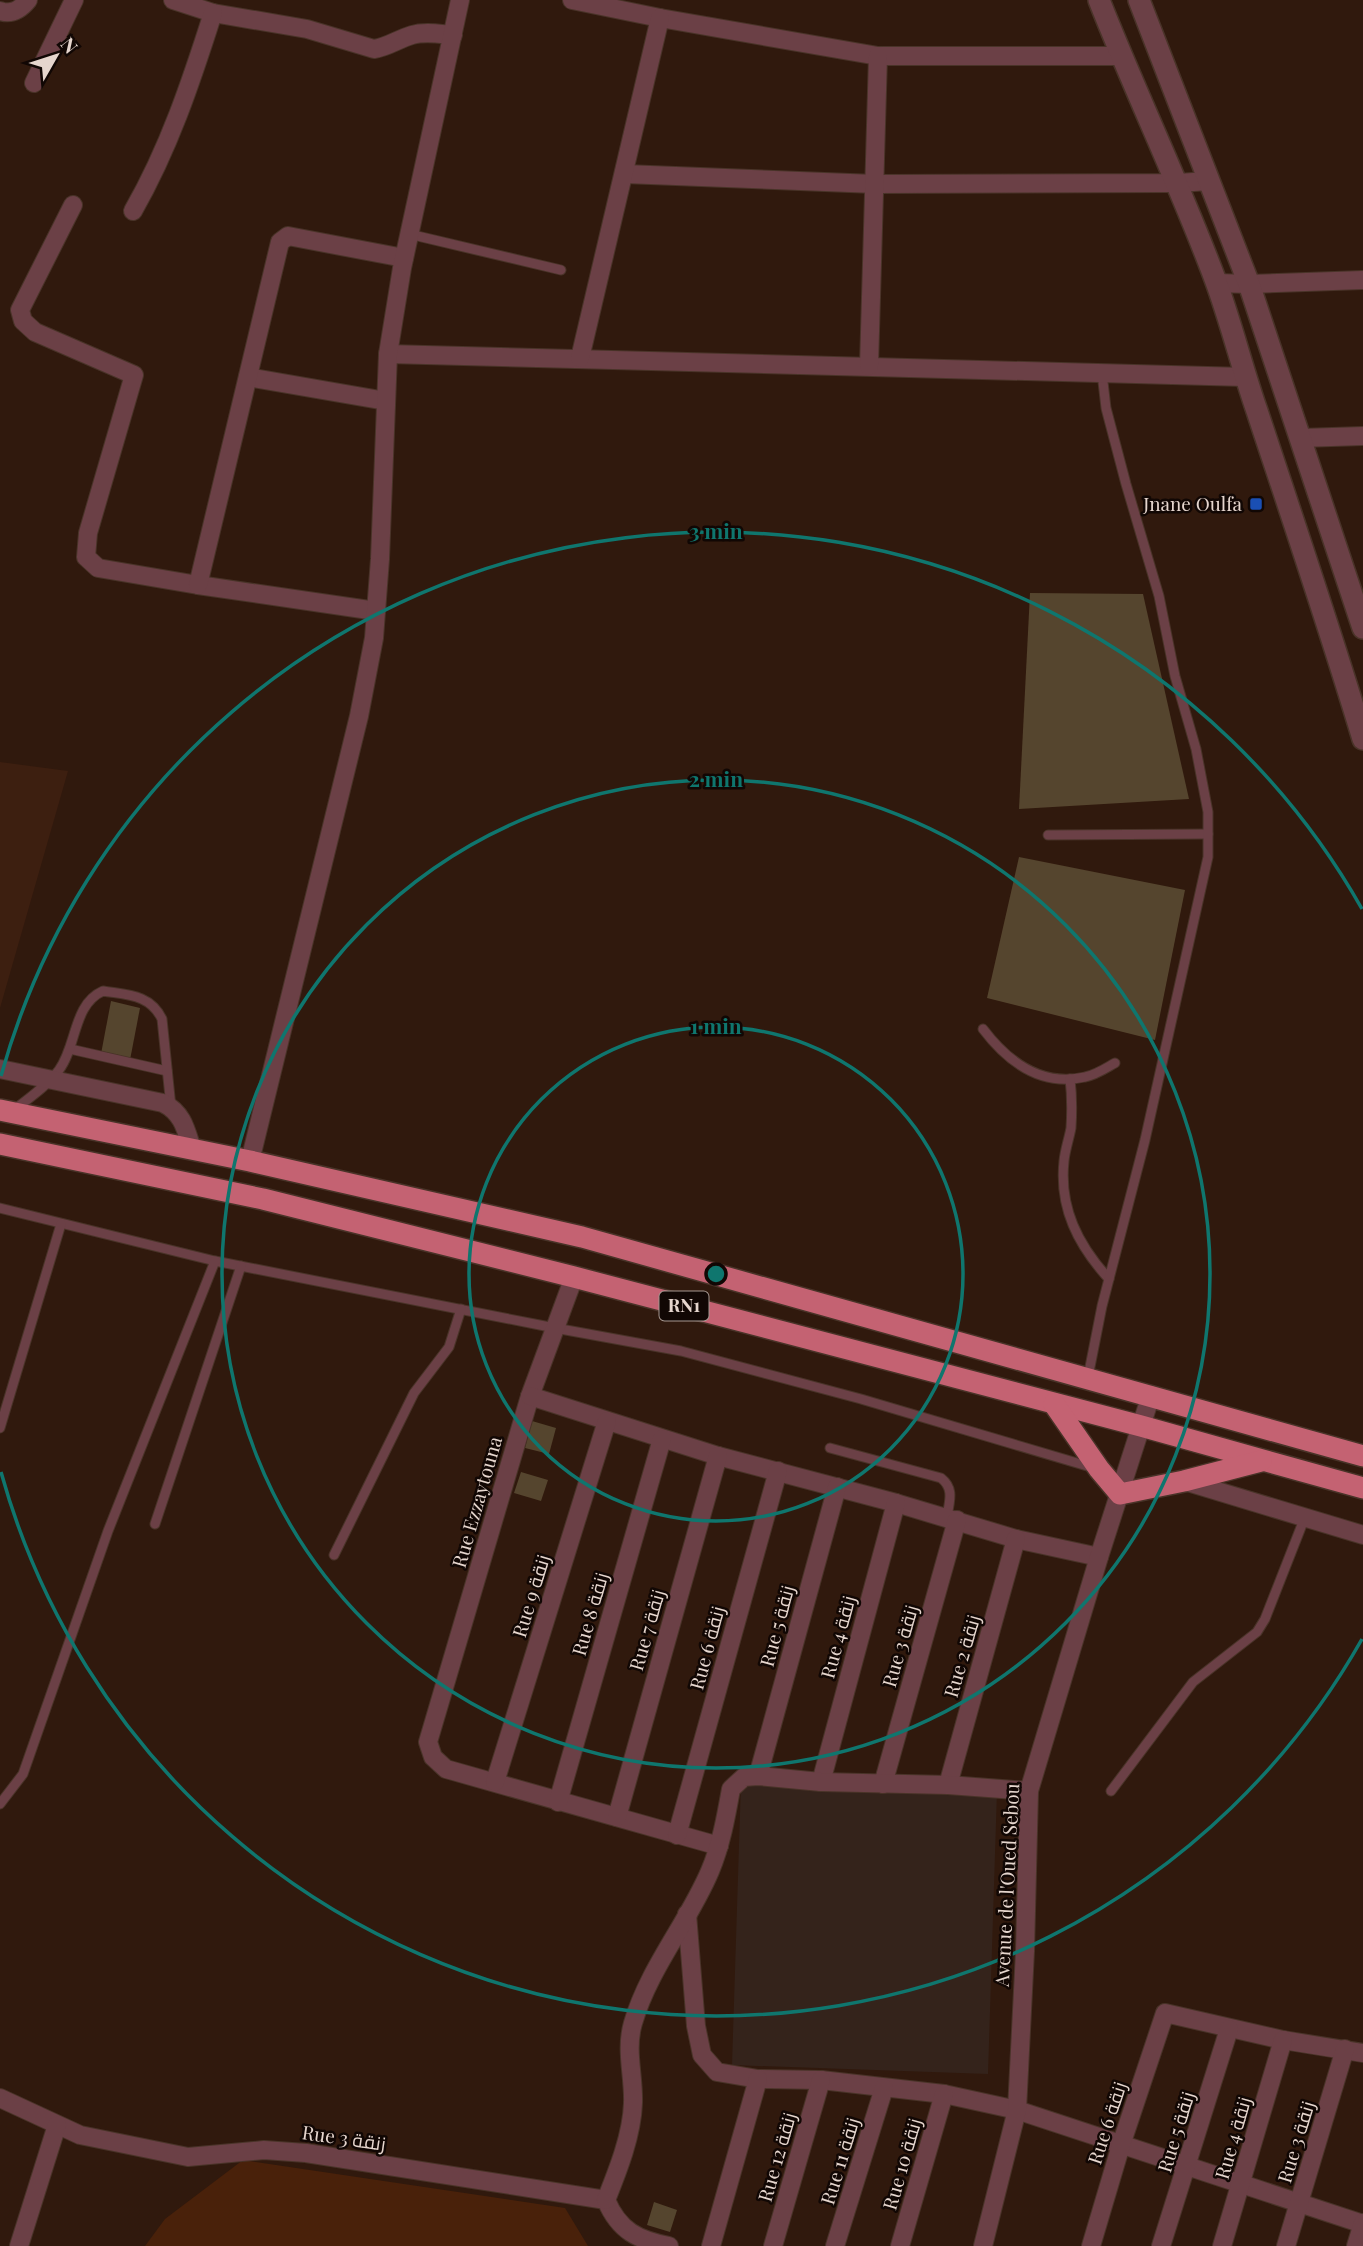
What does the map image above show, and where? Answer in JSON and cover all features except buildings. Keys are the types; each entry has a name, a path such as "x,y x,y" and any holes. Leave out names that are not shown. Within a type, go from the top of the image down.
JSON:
{"highway":[{"name":"RN1","path":"5,1112 250,1161 582,1237 1363,1456"},
{"name":"RN1","path":"0,1144 263,1199 574,1277 1141,1426 1363,1488"},
{"path":"1054,1404 1120,1494 1184,1481 1263,1460"}],"street":[{"path":"0,11 17,11 28,0"},
{"path":"34,83 74,0"},
{"path":"173,0 213,13 307,29 373,49 383,48 412,35 453,35"},
{"path":"250,1161 359,716 374,638 388,354 404,258 460,0"},
{"path":"572,0 878,56 1121,56"},
{"path":"1099,0 1178,183 1217,283 1363,739"},
{"path":"1139,0 1249,285 1363,628"},
{"path":"133,211 181,113 213,13"},
{"path":"580,358 660,18"},
{"path":"869,366 878,56"},
{"path":"625,174 875,184 1209,181"},
{"path":"73,205 20,310 23,321 36,332 134,375 88,533 86,557 98,568 376,611"},
{"path":"198,585 280,242 288,236 404,258"},
{"path":"1217,283 1249,285 1363,280"},
{"path":"388,354 1245,377"},
{"path":"248,377 386,401"},
{"path":"1301,438 1363,436"},
{"path":"0,1069 163,1103 181,1118 192,1149"},
{"name":"Rue Ezzaytouna","path":"495,1782 446,1769 433,1757 428,1741 530,1396 574,1277"},
{"name":"Avenue de l'Oued Sebou","path":"983,2246 1017,2110 1029,1791 1151,1395"},
{"path":"530,1396 718,1455 1016,1539 1099,1557"},
{"name":"Rue 9 زنقة","path":"495,1782 607,1421"},
{"name":"Rue 8 زنقة","path":"558,1802 662,1438"},
{"name":"Rue 7 زنقة","path":"617,1817 718,1455"},
{"name":"Rue 6 زنقة","path":"677,1835 778,1471"},
{"path":"1184,1481 1363,1535"},
{"name":"Rue 5 زنقة","path":"758,1776 837,1487"},
{"name":"Rue 4 زنقة","path":"821,1782 896,1503"},
{"name":"Rue 3 زنقة","path":"883,1784 952,1519"},
{"name":"Rue 2 زنقة","path":"948,1785 1016,1539"},
{"path":"669,2246 642,2243 611,2213 606,2200 618,2170 633,2103 629,2037 632,2025 642,1996 709,1873 719,1846 732,1788 744,1777 758,1776 821,1782 948,1785 1029,1791"},
{"path":"495,1782 719,1846"},
{"path":"687,1914 696,2026 702,2055 717,2073 758,2079 821,2080 944,2094 1017,2110 1363,2224 1356,2246"},
{"name":"Rue 6 زنقة","path":"1091,2246 1121,2145 1166,2013 1229,2029"},
{"path":"1229,2029 1354,2051"},
{"name":"Rue 5 زنقة","path":"1161,2246 1188,2167 1229,2029"},
{"name":"Rue 4 زنقة","path":"1222,2246 1283,2040"},
{"name":"Rue 3 زنقة","path":"1286,2246 1354,2051"},
{"path":"711,2246 758,2079"},
{"name":"Rue 12 زنقة","path":"773,2246 821,2080"},
{"name":"Rue 11 زنقة","path":"835,2246 884,2088"},
{"name":"Rue 10 زنقة","path":"900,2246 944,2094"},
{"name":"Rue 3 زنقة","path":"0,2098 80,2136 188,2157 264,2150 306,2153 606,2200"},
{"path":"19,2246 57,2125"}],"lane":[{"path":"410,234 561,270"},
{"path":"1088,1377 1109,1279 1145,1140 1208,857 1208,812 1196,749 1175,676 1159,596 1110,421 1102,373"},
{"path":"1048,835 1208,834"},
{"path":"5,1112 50,1080 65,1062 85,1006 96,994 103,991 143,998 152,1004 162,1019 171,1107"},
{"path":"984,1029 1017,1064 1044,1077 1070,1079 1088,1076 1115,1063"},
{"path":"70,1049 167,1071"},
{"path":"1070,1079 1070,1130 1064,1162 1070,1222 1090,1259 1109,1279"},
{"path":"0,1208 215,1261 681,1351 861,1399 1100,1469"},
{"path":"0,1428 61,1224"},
{"path":"0,1804 23,1774 108,1531 215,1261"},
{"path":"155,1524 241,1266"},
{"path":"334,1555 414,1394 449,1347 461,1309"},
{"path":"830,1448 941,1478 949,1486 952,1519"},
{"path":"1111,1791 1193,1682 1257,1632 1265,1619 1304,1517"}],"shaded area":[{"path":"0,762 68,771 0,1008"},
{"path":"741,1782 997,1791 988,2074 732,2065"},
{"path":"243,2160 565,2208 588,2246 145,2246 165,2219"}],"place":[{"name":"Jnane Oulfa","path":"1256,504"}]}
